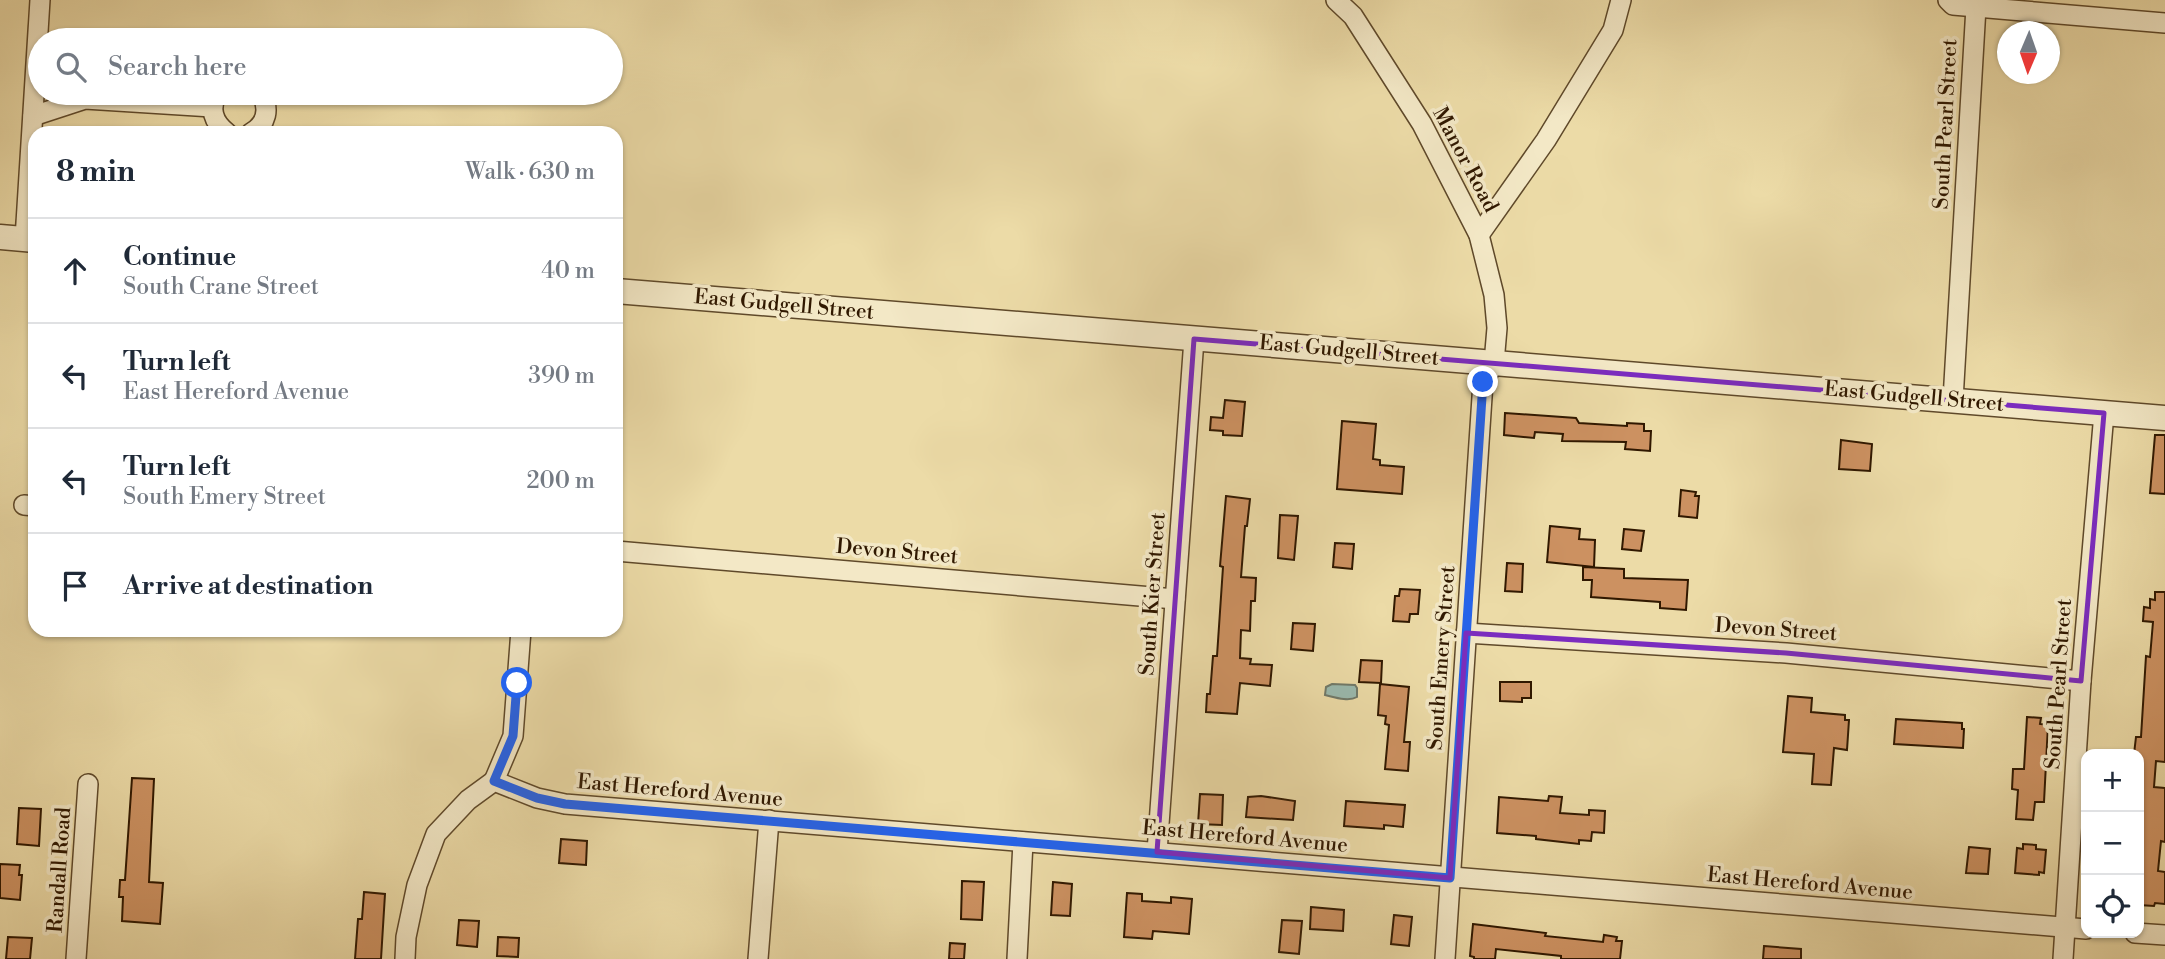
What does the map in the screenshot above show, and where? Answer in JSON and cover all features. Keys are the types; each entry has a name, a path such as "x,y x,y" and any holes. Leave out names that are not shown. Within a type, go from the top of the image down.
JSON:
{"street":[{"path":"38,28 40,0"},
{"name":"Manor Road","path":"1336,0 1353,16 1422,124 1479,235 1494,295 1497,328 1494,363"},
{"path":"1479,235 1546,140 1613,30 1621,0"},
{"path":"1948,0 1953,5 2165,23"},
{"name":"South Pearl Street","path":"1953,400 1976,7"},
{"path":"33,126 34,105"},
{"path":"33,116 67,105"},
{"path":"215,105 214,117 219,126"},
{"path":"258,126 264,121 267,111 265,105"},
{"path":"0,237 28,239"},
{"name":"East Gudgell Street","path":"623,292 2165,418"},
{"name":"South Kier Street","path":"1157,852 1194,339"},
{"name":"South Emery Street","path":"1444,959 1483,382 1494,363"},
{"name":"South Pearl Street","path":"2063,959 2081,681 2104,413"},
{"name":"Devon Street","path":"623,552 1175,599"},
{"name":"Devon Street","path":"1466,633 1786,653 2081,681"},
{"path":"405,959 406,937 417,885 436,834 468,800 494,781 513,736 520,637"},
{"name":"East Hereford Avenue","path":"494,781 537,798 565,804 2081,929"},
{"name":"Randall Road","path":"76,959 88,784"},
{"path":"758,959 769,820"},
{"path":"1017,959 1023,842"},
{"path":"2144,934 2165,935"}],"highlighted area":[{"path":"1194,339 2104,413 2081,681 1786,653 1466,633 1450,878 1157,852"}],"water":[{"path":"1332,684 1355,685 1357,697 1345,699 1325,695 1326,687"}],"building":[{"path":"1225,400 1245,402 1242,436 1223,435 1223,431 1210,430 1211,417 1223,418"},
{"path":"1505,413 1576,418 1579,423 1627,426 1627,423 1644,424 1644,431 1651,431 1650,451 1625,449 1626,442 1562,441 1563,434 1535,432 1534,438 1504,435"},
{"path":"1342,421 1376,424 1373,459 1380,460 1380,465 1404,467 1402,494 1337,489"},
{"path":"2155,435 2165,435 2165,494 2150,493"},
{"path":"1841,440 1872,444 1870,471 1839,469"},
{"path":"1681,490 1696,492 1695,496 1699,496 1697,518 1679,516"},
{"path":"1226,496 1250,499 1241,577 1256,578 1255,601 1251,601 1250,631 1241,630 1240,658 1251,659 1250,664 1272,665 1270,686 1240,683 1237,714 1206,712 1213,656 1217,656"},
{"path":"1280,515 1298,516 1294,560 1278,558"},
{"path":"1550,526 1580,529 1579,539 1595,540 1594,567 1547,562"},
{"path":"1624,529 1644,531 1641,551 1622,549"},
{"path":"1335,543 1354,544 1352,569 1333,567"},
{"path":"1507,563 1523,564 1522,592 1505,591"},
{"path":"1583,567 1624,569 1624,578 1688,580 1686,610 1660,608 1660,602 1591,597 1592,580 1583,580"},
{"path":"1400,589 1420,590 1418,614 1410,614 1409,622 1393,621 1395,596 1399,596"},
{"path":"2155,592 2165,592 2165,762 2156,761 2154,787 2165,788 2165,842 2161,841 2158,871 2165,872 2165,904 2155,903 2154,906 2144,905 2144,749 2135,749 2136,737 2141,737 2146,656 2150,657 2153,622 2143,621 2144,607 2150,608 2150,599 2155,600"},
{"path":"1293,623 1315,624 1313,651 1291,649"},
{"path":"1361,660 1382,661 1381,683 1359,682"},
{"path":"1500,682 1531,682 1531,698 1522,698 1522,702 1500,701"},
{"path":"1380,684 1409,687 1404,742 1410,742 1408,771 1385,769 1389,725 1385,724 1386,716 1378,715"},
{"path":"1788,696 1812,698 1811,712 1845,715 1845,720 1849,720 1847,750 1834,748 1831,785 1812,784 1814,754 1783,752"},
{"path":"2027,717 2041,718 2040,724 2048,725 2044,802 2035,802 2033,820 2016,819 2018,790 2012,789 2013,769 2024,769"},
{"path":"1896,719 1962,723 1963,748 1894,744"},
{"path":"132,778 154,779 149,882 163,883 160,924 122,921 123,897 119,897 120,880 125,880"},
{"path":"1200,794 1223,795 1222,825 1198,824"},
{"path":"1549,796 1562,797 1560,813 1589,815 1589,810 1605,811 1604,833 1592,832 1591,841 1579,840 1579,844 1536,839 1536,836 1497,833 1499,797 1548,801"},
{"path":"1248,797 1295,801 1293,820 1246,817"},
{"path":"1346,801 1405,805 1403,827 1384,825 1384,829 1344,826"},
{"path":"19,808 41,809 39,846 17,844"},
{"path":"561,839 587,841 586,865 559,863"},
{"path":"2023,844 2036,845 2036,849 2046,850 2044,873 2015,873 2017,848 2023,849"},
{"path":"1969,847 1990,849 1988,874 1966,873"},
{"path":"0,864 20,865 20,900 0,898"},
{"path":"962,881 984,882 982,920 961,919"},
{"path":"1053,882 1072,884 1070,916 1051,915"},
{"path":"364,892 385,894 381,959 355,959 358,919 362,919"},
{"path":"1127,893 1142,894 1142,901 1171,903 1171,897 1192,899 1189,934 1153,931 1152,939 1124,937"},
{"path":"1311,907 1344,910 1343,931 1310,929"},
{"path":"1394,915 1412,917 1409,946 1391,944"},
{"path":"459,920 479,921 477,947 457,945"},
{"path":"1282,920 1302,921 1299,954 1279,952"},
{"path":"1473,924 1603,942 1604,935 1617,937 1616,941 1622,941 1620,959 1561,959 1561,956 1496,949 1495,959 1474,959 1470,956"},
{"path":"8,937 32,938 30,959 6,959"},
{"path":"498,937 519,938 518,957 497,956"},
{"path":"950,943 965,944 964,959 949,959"},
{"path":"1764,946 1801,949 1801,959 1763,959"}],"route":[{"path":"517,683 513,736 494,781 537,798 565,804 1450,878 1483,382"}]}
